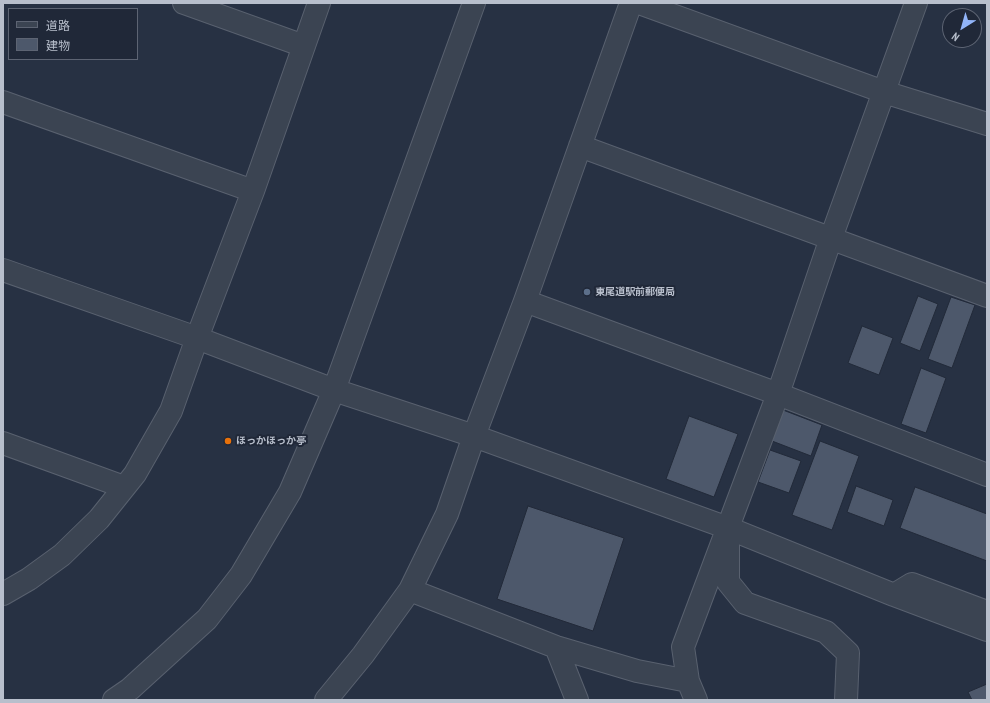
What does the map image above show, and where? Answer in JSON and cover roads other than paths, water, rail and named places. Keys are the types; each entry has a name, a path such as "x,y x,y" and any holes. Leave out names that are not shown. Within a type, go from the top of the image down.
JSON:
{"street":[{"path":"184,3 304,46"},
{"path":"3,594 29,579 62,555 99,519 135,474 171,412 197,338 253,191 319,3"},
{"path":"114,700 130,690 207,619 241,575 290,492 334,390 474,3"},
{"path":"326,700 363,655 410,590 447,514 474,436 525,301 631,3"},
{"path":"639,3 884,92 987,124"},
{"path":"692,690 683,647 778,394 831,238 916,3"},
{"path":"3,102 253,191"},
{"path":"580,146 987,296"},
{"path":"3,270 197,338 334,390 474,436 728,528 894,595 987,630"},
{"path":"525,301 778,394 987,475"},
{"path":"3,443 124,487"},
{"path":"728,528 728,582 745,603 826,632 848,653 846,700"},
{"path":"894,595 912,584 987,612"},
{"path":"410,590 556,647 637,671 692,690"},
{"path":"556,647 577,700"}],"place":[{"name":"東尾道駅前郵便局","path":"587,292"},
{"name":"ほっかほっか亭","path":"228,441"}]}
